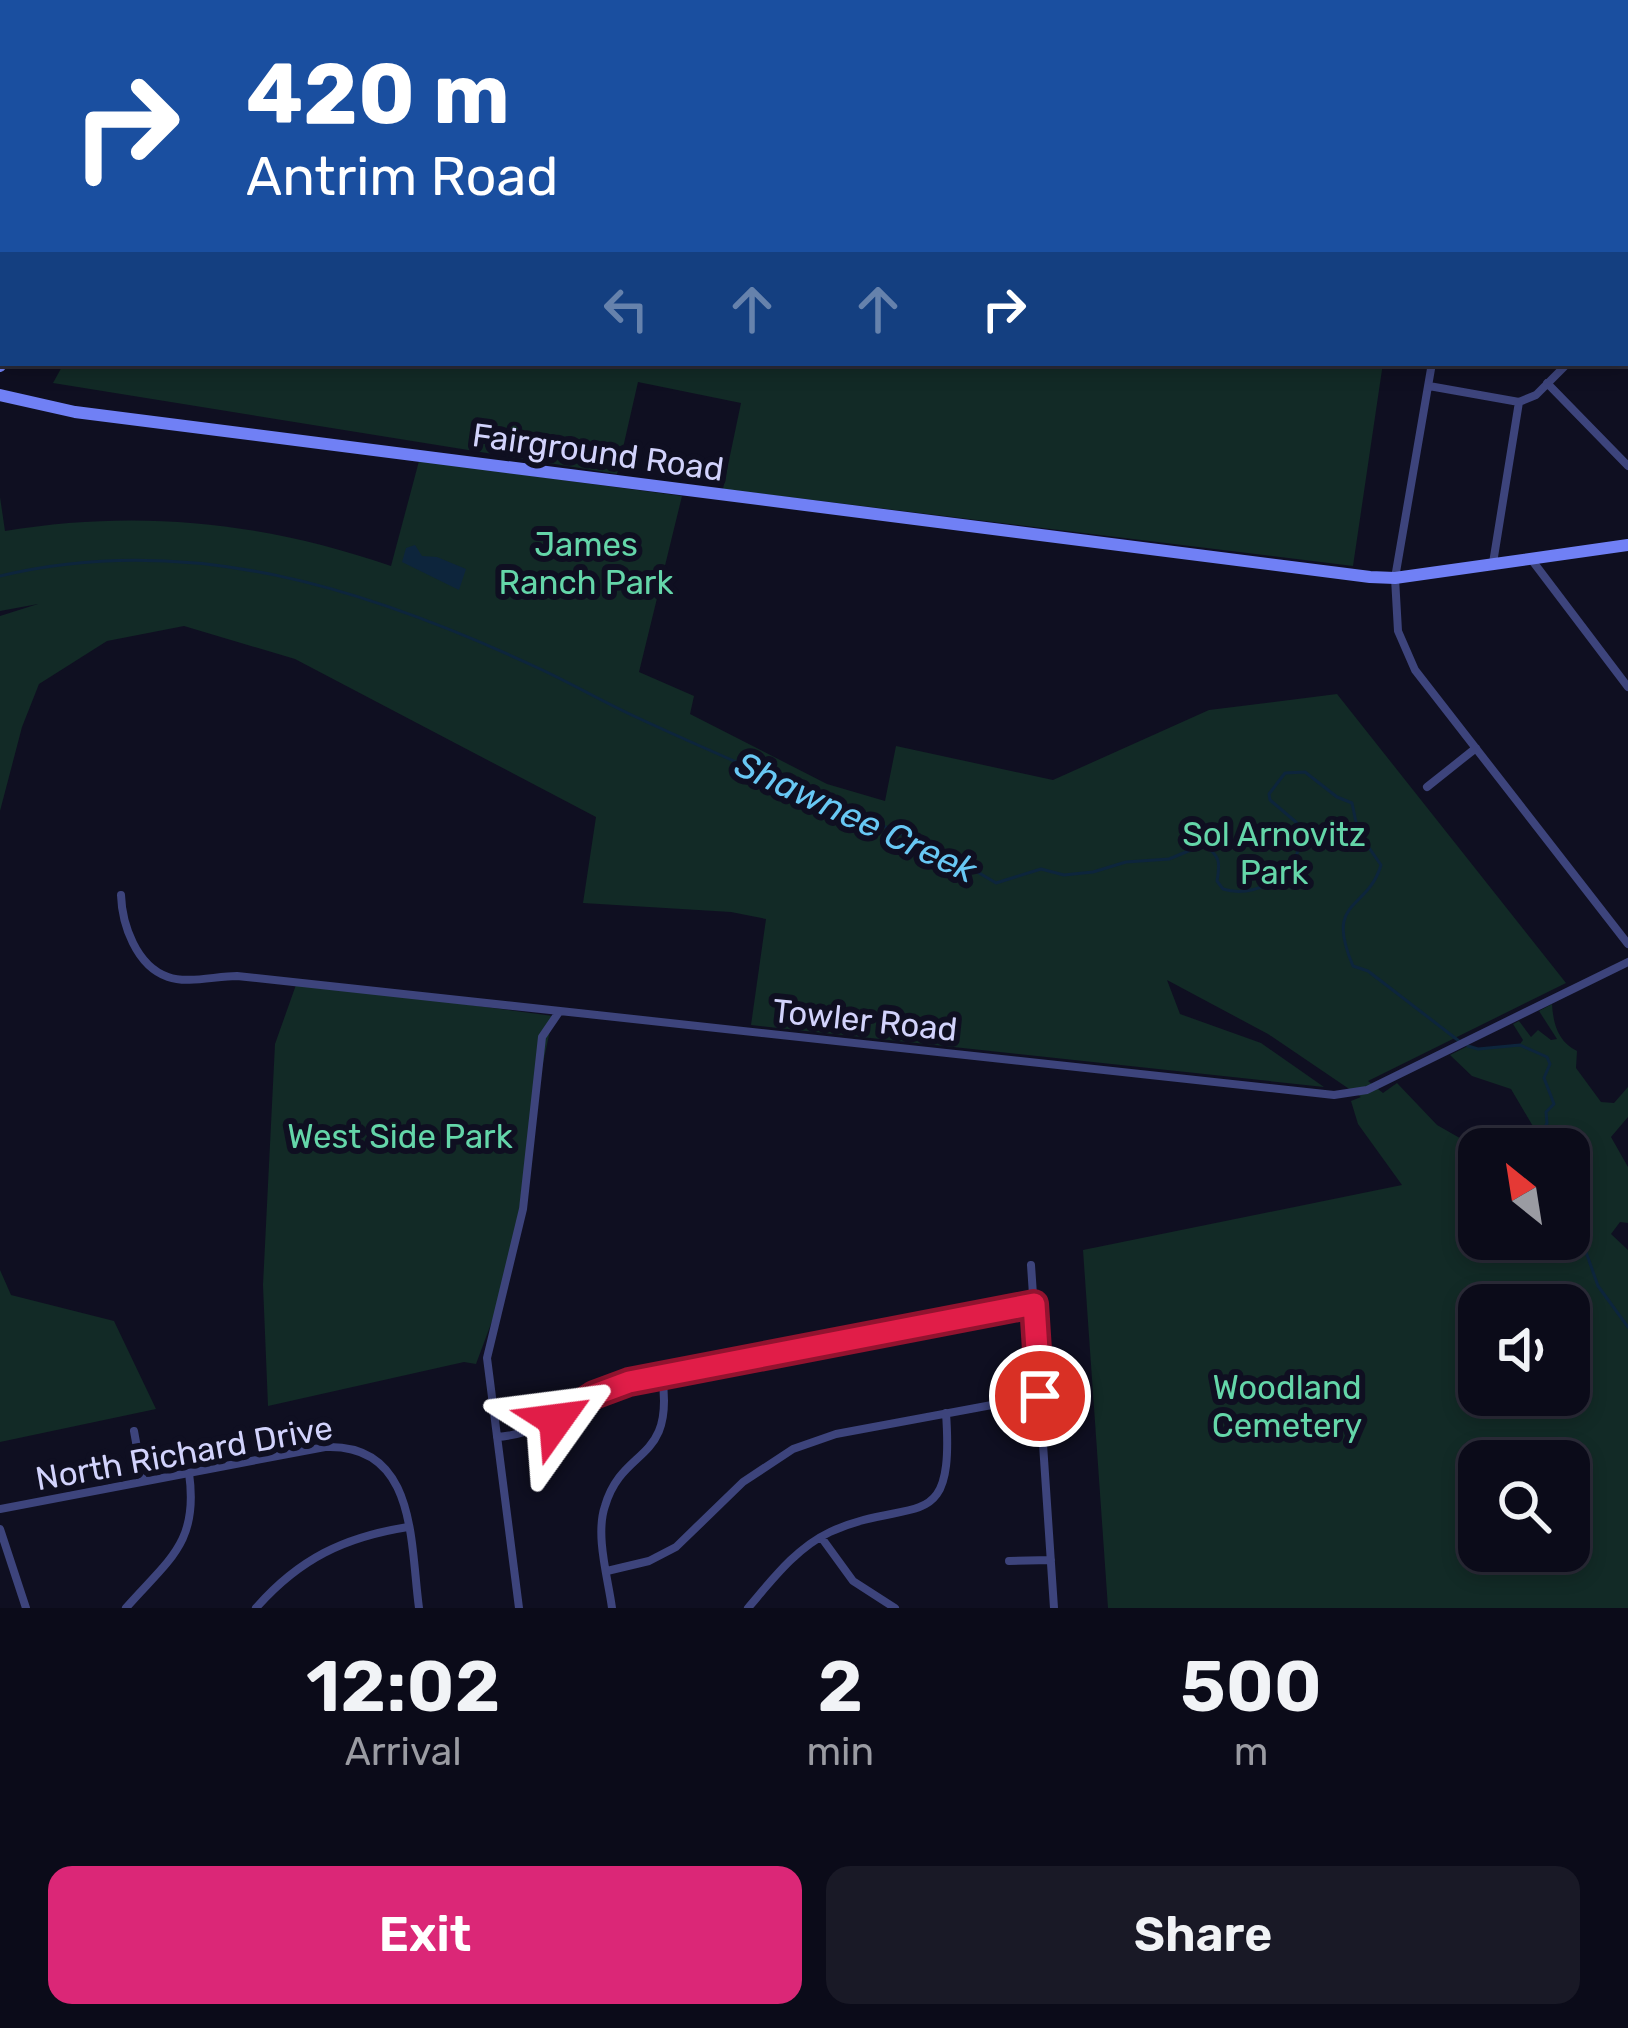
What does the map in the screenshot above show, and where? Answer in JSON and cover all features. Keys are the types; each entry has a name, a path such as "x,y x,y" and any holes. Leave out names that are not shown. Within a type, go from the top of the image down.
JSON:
{"street":[{"path":"1432,366 1395,578 1398,631 1408,657 1628,944"},
{"path":"1429,386 1519,402 1532,397 1565,366"},
{"path":"1547,383 1628,466"},
{"name":"Fairground Road","path":"0,395 74,412 1395,578 1628,545"},
{"path":"1493,563 1519,402"},
{"path":"1530,558 1628,687"},
{"path":"1427,787 1476,748"},
{"name":"Towler Road","path":"121,895 122,919 137,950 169,978 237,976 1334,1095 1365,1091 1628,962"},
{"path":"519,1608 488,1346 523,1209 542,1036 559,1012"},
{"path":"1031,1265 1054,1608"},
{"path":"497,1437 534,1432 605,1390 1034,1304"},
{"path":"612,1608 604,1506 616,1484 661,1430 666,1407 662,1376"},
{"path":"607,1571 649,1561 676,1547 743,1481 793,1449 836,1434 1040,1396"},
{"path":"748,1608 796,1555 820,1537 913,1511 933,1498 949,1468 946,1413"},
{"path":"134,1431 143,1481"},
{"name":"North Richard Drive","path":"0,1509 325,1447 352,1448 374,1459 399,1486 408,1527"},
{"path":"126,1608 186,1534 193,1507 189,1473"},
{"path":"256,1608 285,1577 324,1550 353,1538 408,1527 419,1608"},
{"path":"0,1529 26,1608"},
{"path":"820,1537 853,1581 895,1608"},
{"path":"1009,1562 1051,1560"}],"green space":[{"path":"62,366 1383,366 1353,566 723,489 741,403 638,382 617,474 53,383"},
{"path":"419,461 682,496 639,672 694,696 690,714 827,784 885,801 896,746 1053,780 1209,710 1337,694 1566,983 1368,1081 1383,1093 1397,1083 1437,1125 1458,1137 1458,1260 1590,1260 1590,1128 1534,1128 1511,1089 1472,1076 1450,1055 1468,1046 1520,1044 1523,1040 1513,1024 1519,1021 1531,1037 1538,1030 1557,1039 1539,1011 1552,1004 1558,1031 1577,1051 1576,1068 1601,1102 1614,1103 1628,1087 1628,1117 1611,1137 1628,1167 1628,1223 1620,1222 1611,1234 1628,1250 1628,1608 1108,1608 1083,1250 1402,1185 1358,1124 1351,1101 1361,1097 1268,1034 1167,980 1180,1014 1261,1043 1324,1087 751,1025 766,919 731,912 583,903 596,817 295,659 184,626 107,641 39,684 22,727 0,811 0,616 38,604 0,611 0,497 5,531 152,521 248,530 391,566"},
{"name":"West Side Park","path":"297,982 553,1016 532,1115 511,1270 476,1364 464,1362 268,1406 263,1285 275,1044"},
{"path":"0,1270 11,1295 114,1321 156,1409 0,1442"}],"water":[{"path":"415,545 422,556 466,569 459,590 402,562 406,548"}],"waterway":[{"name":"Shawnee Creek","path":"0,576 70,564 139,560 208,564 342,592 473,639 954,858 996,883 1041,869 1064,875 1169,859 1203,845 1216,856 1217,881 1223,889 1253,890 1267,885 1290,866 1300,839 1297,823 1269,794 1285,773 1305,772 1352,803 1358,832 1381,865 1375,880 1345,917 1345,944 1353,966 1368,971 1459,1041"},
{"name":"Shawnee Creek","path":"1468,1046 1520,1045 1547,1057 1550,1064 1544,1078 1554,1104 1546,1112 1544,1128"},
{"name":"Shawnee Creek","path":"1589,1260 1598,1286 1628,1327"}],"route":[{"path":"556,1420 594,1395 629,1382 1034,1304 1040,1396"}],"park label":[{"name":"James Ranch Park","path":"586,563"},
{"name":"Sol Arnovitz Park","path":"1274,853"},
{"name":"Woodland Cemetery","path":"1287,1406"}]}
